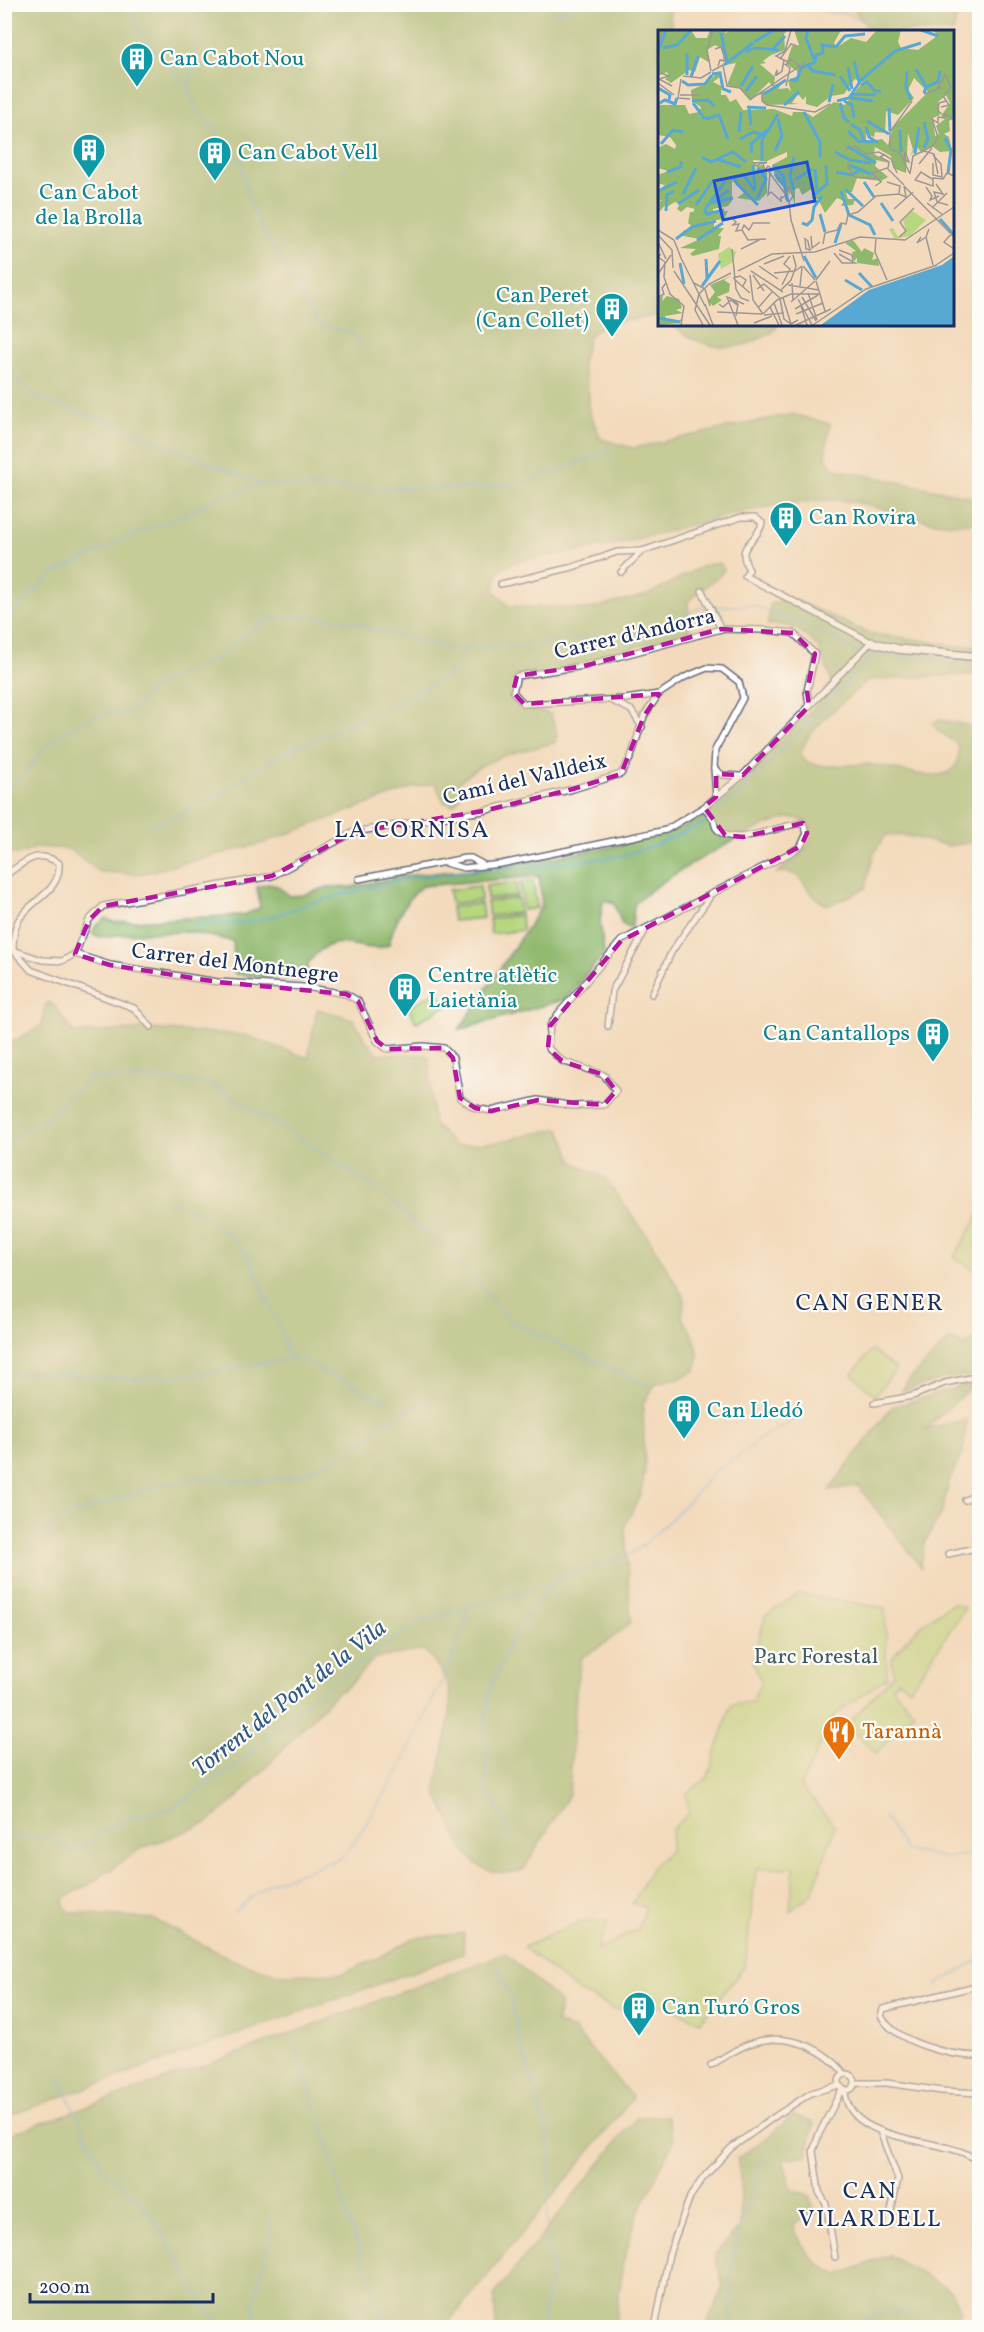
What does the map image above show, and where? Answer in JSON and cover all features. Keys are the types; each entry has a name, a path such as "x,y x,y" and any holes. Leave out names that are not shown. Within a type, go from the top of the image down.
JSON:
{"street":[{"path":"501,584 573,567 617,552 642,551 741,517 755,516 762,523 760,532 744,549 742,558 748,570 745,576 871,642 898,649 980,657"},
{"path":"621,572 642,551"},
{"path":"702,591 721,629"},
{"name":"Carrer d'Andorra","path":"659,694 625,699 524,704 513,692 517,676 584,666 721,629 793,633 815,654 807,691 809,706"},
{"path":"445,863 464,868 501,864 666,830 704,807 743,775 871,642"},
{"name":"Camí del Valldeix","path":"75,954 89,920 103,906 272,876 354,831 483,811 573,789 621,774 632,757 644,716 659,694 685,677 707,668 723,669 739,682 743,698 715,750 716,797"},
{"path":"607,699 631,710 642,727"},
{"path":"714,768 722,775 736,777 743,775"},
{"name":"Carrer del Montnegre","path":"75,954 110,965 218,982 304,987 346,994 358,1001 377,1041 387,1049 423,1046 444,1048 453,1058 460,1098 475,1108 491,1111 538,1100 573,1106 604,1105 616,1091 604,1075 562,1061 548,1048 550,1026 621,941 795,850 801,846 807,833 803,823 790,824 743,837 725,835 716,828 713,818 704,807"},
{"path":"4,876 34,856 49,857 59,863 60,873 53,886 19,919 13,935 13,950 31,969 134,1008 151,1027"},
{"path":"359,879 456,859 471,858 484,865"},
{"path":"652,994 672,951 710,896"},
{"path":"608,1026 612,991 647,928"},
{"path":"13,950 42,960 62,961 75,954"},
{"path":"874,1403 913,1396 945,1383 980,1376"},
{"path":"964,1500 980,1493"},
{"path":"948,1554 979,1547"},
{"path":"980,1985 883,2009 881,2016 895,2033 947,2052 980,2056"},
{"path":"711,2065 748,2045 767,2040 786,2040 804,2043 836,2062 845,2074 853,2076 856,2083"},
{"path":"845,2074 840,2078 845,2102 859,2119 872,2128 963,2153 980,2163"},
{"path":"655,2328 669,2254 690,2198 703,2178 731,2148 811,2093 842,2088 852,2090 856,2083"},
{"path":"856,2083 887,2083 942,2091 980,2093"},
{"path":"835,2257 826,2205 819,2192 813,2151 842,2088"},
{"path":"880,2131 898,2179 888,2225"}],"highlighted area":[{"path":"721,629 793,633 815,654 807,691 809,706 743,775 716,774 716,797 704,807 725,835 743,837 803,823 807,833 801,846 621,941 550,1026 548,1048 562,1061 604,1075 616,1091 604,1105 538,1100 491,1111 475,1108 460,1098 453,1058 444,1048 387,1049 377,1041 358,1001 346,994 218,982 110,965 75,954 89,920 103,906 272,876 354,832 483,811 573,789 621,774 644,716 659,694 524,704 513,692 517,676 584,666"}],"green space":[{"path":"4,5 673,5 670,13 672,30 658,30 658,315 606,324 593,332 588,339 582,364 589,394 589,410 601,439 633,448 792,414 830,424 826,454 831,465 836,469 971,497 979,502 979,521 961,524 943,523 849,501 805,502 730,515 587,550 514,562 498,571 494,590 509,606 589,609 647,595 705,565 720,563 724,570 688,601 690,631 565,668 515,676 510,692 512,699 521,706 551,715 557,734 555,743 504,756 481,766 460,781 459,798 452,805 444,802 435,783 412,788 263,843 141,874 100,872 68,849 38,847 21,854 5,853"},
{"path":"851,5 960,5 954,30 869,30"},
{"path":"674,326 778,326 773,332 760,339 723,347 712,346 681,332"},
{"path":"787,598 868,633 961,646 979,645 979,674 868,680 825,718 808,737 801,752 803,759 825,766 869,764 929,776 937,775 953,769 959,753 958,745 937,730 933,723 940,720 979,727 979,841 949,846 907,836 886,835 874,853 865,889 829,905 814,896 794,874 777,873 805,848 811,835 811,827 794,818 777,821 708,854 661,883 634,905 632,926 629,928 622,924 614,903 603,901 600,922 604,954 565,999 459,1030 542,906 539,876 422,886 401,912 389,944 372,948 344,944 325,947 309,962 310,979 307,981 235,974 233,941 189,932 138,933 100,937 92,934 95,927 106,918 113,922 244,915 260,908 257,887 268,884 277,886 290,896 303,895 328,887 351,887 403,876 495,867 604,848 648,839 686,826 716,806 834,687 819,649 813,642 794,627 768,625 770,604"},
{"path":"533,881 537,908 523,910 520,882"},
{"path":"516,882 517,896 487,899 486,886"},
{"path":"480,886 481,900 451,904 449,890"},
{"path":"518,898 520,913 489,916 487,902"},
{"path":"481,903 483,918 453,921 451,907"},
{"path":"521,915 522,930 491,934 489,919"},
{"path":"438,991 446,1006 416,1022 408,1007"},
{"path":"47,1002 54,1005 74,1033 150,1029 245,1035 308,1058 317,1009 353,1019 365,1039 378,1054 426,1055 429,1057 433,1123 455,1146 496,1142 560,1128 573,1162 605,1178 648,1237 685,1299 682,1317 696,1343 698,1357 695,1371 679,1379 656,1383 643,1404 645,1471 640,1496 625,1525 631,1622 610,1640 582,1657 577,1681 569,1795 523,1870 508,1873 495,1872 484,1869 475,1862 461,1844 440,1801 436,1787 448,1725 450,1698 444,1678 424,1650 375,1658 345,1689 337,1692 235,1800 207,1823 140,1849 87,1886 65,1897 64,1905 68,1912 153,1919 233,1960 282,1975 344,1973 414,1938 464,1933 463,1954 5,2117 4,1047 43,1023 43,1011"},
{"path":"979,1215 979,1273 954,1257"},
{"path":"979,1336 979,1375 941,1379 901,1392 907,1382 950,1339 965,1346"},
{"path":"872,1350 896,1369 875,1396 852,1374"},
{"path":"976,1382 926,1429 967,1419 963,1452 949,1481 942,1513 924,1543 921,1567 858,1486 829,1490 892,1407"},
{"name":"Parc Forestal","path":"798,1594 885,1608 887,1677 835,1715 800,1786 835,1826 812,1894 790,1911 794,1867 756,1869 745,1966 700,2022 663,2005 617,2010 579,1992 523,1947 580,1922 608,1922 597,1951 639,1928 646,1907 632,1904 652,1867 670,1851 672,1829 689,1813 686,1794 708,1777 731,1705 752,1702 761,1681 753,1663 765,1616"},
{"name":"Parc Forestal","path":"954,1603 965,1608 910,1689 899,1680 891,1687 914,1712 876,1754 847,1725 894,1674 892,1658 912,1634 936,1614"},
{"path":"505,1953 561,2003 556,2023 574,2030 633,2098 445,2327 5,2327 5,2136 228,2057"},
{"path":"793,2115 814,2123 807,2155 783,2159 792,2190 809,2195 816,2214 793,2224 810,2256 823,2267 839,2275 889,2255 951,2291 961,2312 946,2327 706,2327 723,2286 715,2254 740,2227 741,2178 737,2159"},
{"path":"667,2116 674,2140 636,2218 623,2263 615,2327 496,2327 494,2295 637,2117"}],"waterway":[{"path":"127,4 141,33 189,91"},
{"path":"199,4 189,92 194,105 242,164 248,199 263,230 316,320 320,325 352,333 362,346"},
{"path":"554,15 577,4"},
{"path":"808,4 830,13 848,13 862,21"},
{"path":"4,369 40,399 117,425 261,484 338,488 468,488 528,482 611,450"},
{"path":"4,622 53,574 137,533 185,515 222,495 261,484"},
{"path":"712,607 751,605 826,633 859,653"},
{"path":"148,828 203,804 281,754 391,706 450,675 468,648 533,644 650,630 702,607 708,607"},
{"path":"4,789 22,776 45,747 70,729 93,717 109,713 129,713 153,688 218,659 246,633 267,620 306,616 338,619 450,649 467,648"},
{"path":"863,655 869,659 886,654 980,664"},
{"path":"718,811 742,792 869,659"},
{"path":"194,924 234,924 261,920 322,900 404,879 626,855 705,823"},
{"path":"4,945 8,944"},
{"path":"4,1145 56,1110 89,1078 169,1079 210,1084 276,1123 378,1190 467,1270 511,1322 649,1386"},
{"path":"166,1200 196,1211 232,1238 249,1257 281,1331 285,1348 291,1357"},
{"path":"4,1374 35,1373 138,1379 201,1373 298,1358 385,1401"},
{"path":"4,1569 62,1518 147,1489 196,1478 255,1482 301,1475 352,1450 388,1421 432,1397"},
{"name":"Torrent del Pont de la Vila","path":"4,1833 15,1838 48,1838 75,1852 129,1818 168,1810 234,1768 304,1704 418,1622 552,1584 556,1579 627,1556 644,1545 689,1501 714,1472 742,1454 765,1435 785,1426 801,1411"},
{"path":"511,1840 501,1812 486,1790 486,1719 490,1689 516,1629 551,1586"},
{"path":"234,1912 268,1884 339,1859 354,1843 398,1772 451,1662 465,1625 468,1609"},
{"path":"883,1815 906,1851 946,1858 980,1853"},
{"path":"936,1985 980,1959"},
{"path":"496,1963 510,1996 520,2041 547,2132 551,2164 546,2235 552,2269 541,2328"},
{"path":"293,2038 324,2133 349,2222 381,2312 391,2328"},
{"path":"58,2076 103,2170 134,2195 152,2217 207,2309 224,2328"},
{"path":"733,2328 730,2306 732,2263 742,2220 764,2159"},
{"path":"260,2328 253,2306 271,2233 269,2214"},
{"path":"853,2328 866,2317 911,2310"}],"place":[{"name":"Can Cabot Nou","path":"137,88"},
{"name":"Can Cabot de la Brolla","path":"89,179"},
{"name":"Can Cabot Vell","path":"215,182"},
{"name":"Can Peret (Can Collet)","path":"612,338"},
{"name":"Can Rovira","path":"786,547"},
{"name":"Centre atlètic Laietània","path":"405,1018"},
{"name":"Can Cantallops","path":"933,1063"},
{"name":"Can Lledó","path":"684,1440"},
{"name":"Tarannà","path":"839,1761"},
{"name":"Can Turó Gros","path":"639,2037"}],"district":[{"name":"LA CORNISA","path":"412,831"},
{"name":"CAN GENER","path":"870,1304"},
{"name":"CAN VILARDELL","path":"870,2206"}]}
